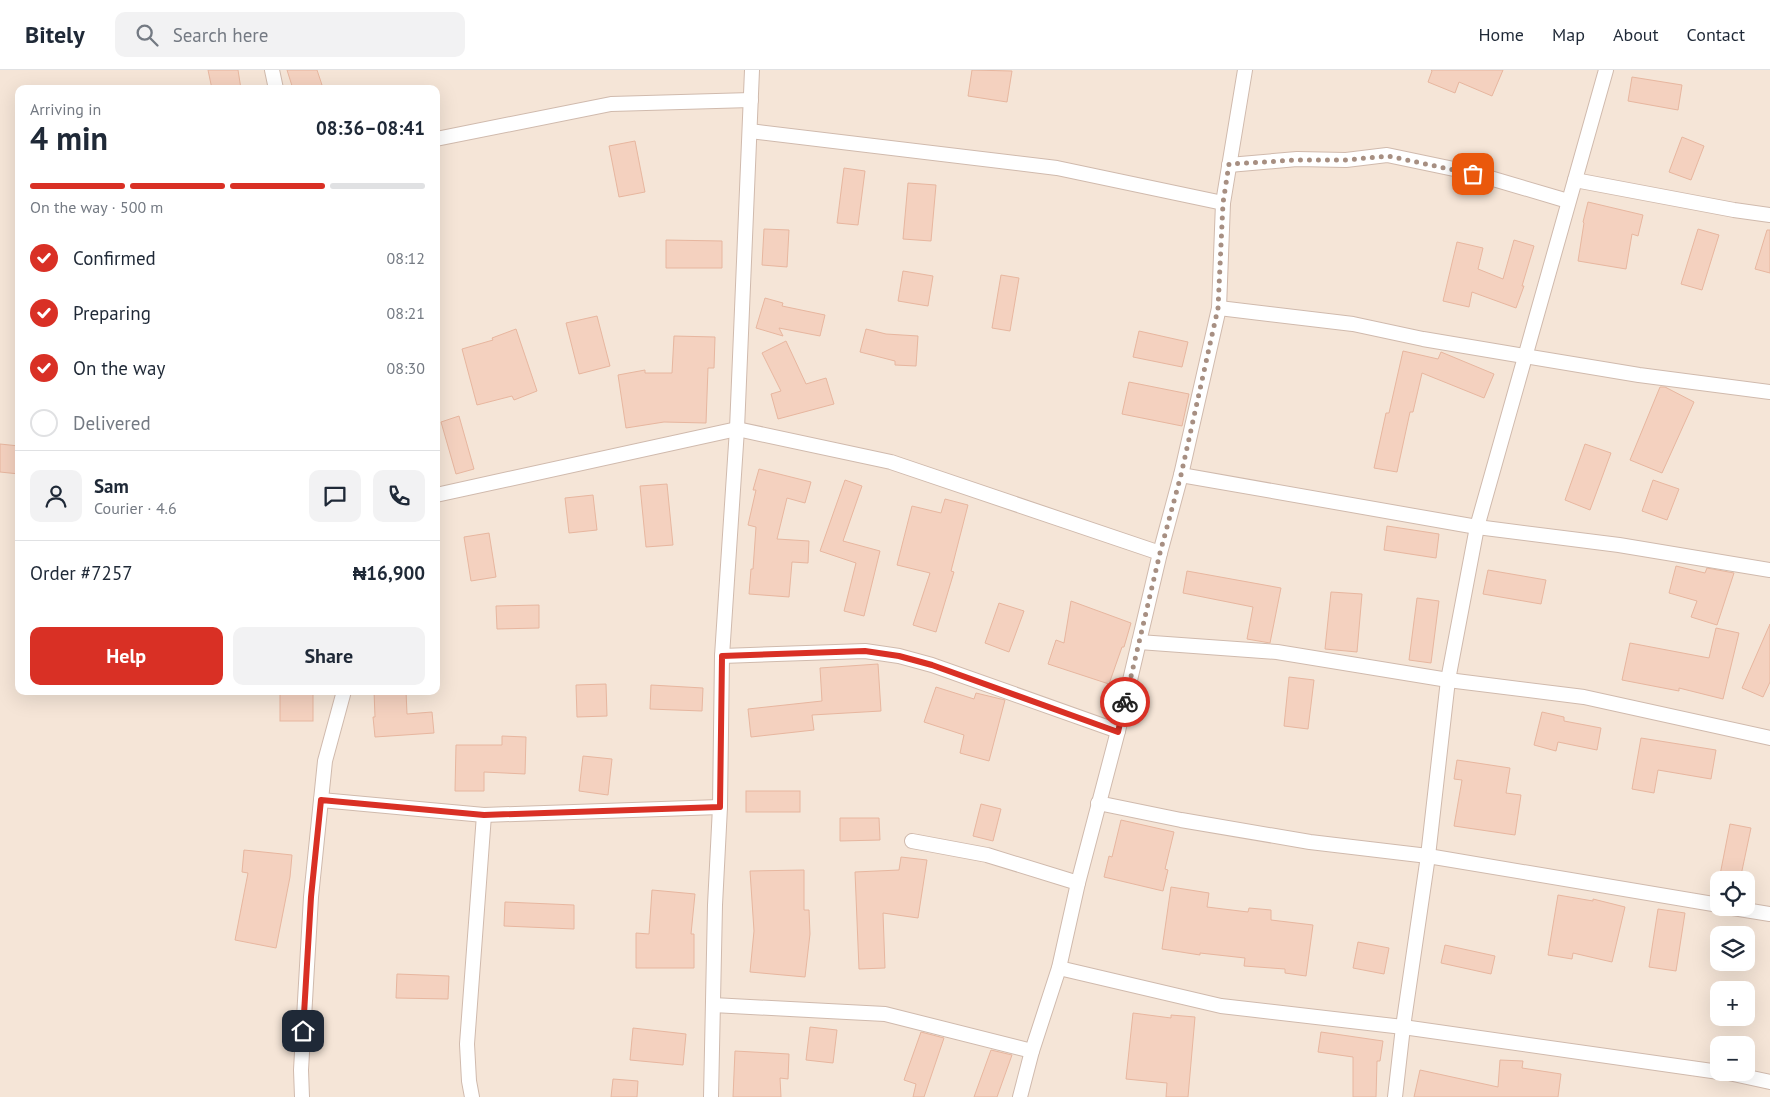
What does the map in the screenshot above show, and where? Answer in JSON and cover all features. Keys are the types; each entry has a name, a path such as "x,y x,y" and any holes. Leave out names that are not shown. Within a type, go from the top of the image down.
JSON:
{"street":[{"path":"272,70 275,85"},
{"path":"711,1097 715,905 720,807 722,656 737,429 752,70"},
{"path":"1020,1097 1032,1051 1059,968 1078,883 1118,732 1160,553 1181,475 1218,308 1223,203 1245,70"},
{"path":"1395,1097 1403,1027 1428,856 1448,680 1477,527 1606,70"},
{"path":"440,138 611,104 751,100"},
{"path":"750,131 1057,168 1223,203"},
{"path":"1229,164 1297,160 1346,160 1388,156 1473,174 1568,201"},
{"path":"1575,180 1770,215"},
{"path":"1218,308 1353,324 1424,339 1639,375 1770,392"},
{"path":"440,494 737,429 891,462 1160,553"},
{"path":"1181,475 1477,527 1618,545 1770,570"},
{"path":"1140,642 1277,652 1448,680 1584,697 1770,738"},
{"path":"722,656 865,651 899,656 932,665 1118,732"},
{"path":"302,1097 301,1070 311,897 325,761 343,695"},
{"path":"321,800 484,815 720,807"},
{"path":"1098,803 1181,820 1310,842 1428,856 1710,903"},
{"path":"472,1097 467,1044 484,815"},
{"path":"912,841 987,855 1078,883"},
{"path":"1755,912 1770,914"},
{"path":"1059,968 1221,1006 1403,1027 1710,1071"},
{"path":"713,1005 884,1014 1032,1051"},
{"path":"1755,1079 1770,1082"}],"shaded area":[{"path":"0,70 1770,70 1770,1097 0,1097"}],"building":[{"path":"208,70 238,70 240,85 211,85"},
{"path":"287,70 317,70 322,85 292,85"},
{"path":"972,70 1012,71 1007,102 968,96"},
{"path":"1431,70 1503,70 1492,96 1459,82 1455,93 1428,82"},
{"path":"1632,77 1682,85 1678,110 1628,101"},
{"path":"1682,137 1704,146 1691,180 1669,172"},
{"path":"635,141 645,192 619,197 609,146"},
{"path":"844,168 865,171 858,225 837,223"},
{"path":"908,183 936,185 931,241 903,239"},
{"path":"1588,202 1643,215 1638,236 1632,234 1626,269 1578,261 1583,222"},
{"path":"764,229 789,230 787,267 762,265"},
{"path":"1698,229 1719,235 1702,290 1681,284"},
{"path":"1767,230 1770,230 1770,273 1755,269"},
{"path":"666,240 722,241 722,268 666,268"},
{"path":"1514,240 1534,246 1522,286 1524,286 1516,308 1472,292 1469,307 1443,301 1457,242 1483,248 1478,269 1503,279"},
{"path":"903,271 933,276 928,306 898,301"},
{"path":"1001,275 1019,278 1010,331 992,328"},
{"path":"765,298 783,303 782,306 825,315 820,336 779,328 783,336 756,328"},
{"path":"597,316 610,366 579,374 566,323"},
{"path":"516,329 537,391 514,400 512,396 477,405 462,349 493,340 492,338"},
{"path":"866,329 886,334 918,336 916,366 895,365 895,361 860,352"},
{"path":"1139,331 1188,342 1182,367 1133,357"},
{"path":"674,336 715,337 714,368 708,368 706,423 664,422 626,428 618,375 645,370 645,373 672,373"},
{"path":"786,341 806,384 826,378 834,404 778,419 771,394 781,391 762,353"},
{"path":"1403,351 1438,359 1441,352 1494,374 1484,398 1422,373 1413,412 1410,412 1397,472 1374,468 1386,413 1389,413"},
{"path":"1129,382 1189,394 1182,426 1122,414"},
{"path":"1660,387 1665,387 1694,402 1662,473 1630,460"},
{"path":"459,416 474,469 456,474 441,422"},
{"path":"0,444 15,446 15,474 0,472"},
{"path":"1585,444 1611,453 1590,510 1565,500"},
{"path":"759,469 811,482 805,503 787,498 777,539 809,541 808,563 792,562 789,597 749,594 756,527 748,525 756,490 753,490"},
{"path":"845,480 862,486 843,541 880,551 864,616 844,611 856,563 820,551"},
{"path":"1653,480 1679,489 1667,520 1642,511"},
{"path":"667,484 673,545 646,547 640,486"},
{"path":"593,495 597,530 569,533 565,498"},
{"path":"945,499 968,505 951,571 954,572 936,632 913,625 930,573 897,565 912,506 941,513"},
{"path":"1387,526 1439,534 1436,558 1384,550"},
{"path":"489,533 496,577 471,581 464,537"},
{"path":"1676,566 1705,573 1707,568 1734,573 1717,625 1691,617 1697,601 1669,593"},
{"path":"1488,570 1546,580 1541,604 1483,594"},
{"path":"1187,571 1281,588 1270,643 1247,639 1253,607 1183,593"},
{"path":"1331,592 1362,594 1357,652 1325,649"},
{"path":"1417,598 1439,601 1431,663 1409,660"},
{"path":"1071,601 1131,623 1124,647 1122,647 1109,684 1048,664 1056,640 1064,643"},
{"path":"999,603 1024,611 1009,652 985,643"},
{"path":"539,605 539,628 497,629 496,606"},
{"path":"1770,624 1770,682 1763,697 1742,688"},
{"path":"1716,628 1739,633 1723,699 1679,688 1679,691 1622,680 1630,643 1709,658"},
{"path":"878,664 881,711 812,715 814,730 751,737 748,709 822,701 820,668"},
{"path":"1289,677 1314,680 1308,729 1284,726"},
{"path":"606,684 607,716 577,717 576,685"},
{"path":"651,685 703,688 702,711 650,709"},
{"path":"936,687 974,699 976,693 1005,700 989,761 960,753 964,735 924,722"},
{"path":"280,695 313,695 313,721 280,721"},
{"path":"374,695 406,695 407,714 432,712 434,733 375,737 373,717 375,717"},
{"path":"1542,712 1564,717 1564,721 1601,728 1597,750 1558,742 1556,751 1534,745"},
{"path":"502,736 526,737 525,774 484,772 484,791 455,791 456,745 502,745"},
{"path":"1641,738 1716,750 1711,779 1658,770 1654,793 1632,789"},
{"path":"583,756 612,759 608,795 579,791"},
{"path":"1457,760 1510,768 1506,793 1521,795 1515,835 1454,826 1462,780 1454,779"},
{"path":"746,791 800,791 800,812 746,812"},
{"path":"981,804 1001,809 993,841 973,836"},
{"path":"840,818 879,818 880,840 840,841"},
{"path":"1121,820 1174,832 1165,869 1168,870 1163,891 1104,877 1109,856 1112,857"},
{"path":"1730,824 1751,828 1742,871 1721,871"},
{"path":"244,850 292,855 290,877 276,948 235,940 248,873 242,872"},
{"path":"901,857 927,860 918,918 883,913 885,968 859,969 855,872 899,870"},
{"path":"804,870 804,910 809,910 810,934 805,977 750,972 754,931 750,871"},
{"path":"1171,887 1209,893 1207,907 1248,912 1249,908 1271,910 1271,920 1313,925 1306,976 1285,973 1285,969 1244,966 1245,958 1200,953 1200,955 1162,949"},
{"path":"652,890 695,894 691,934 694,934 694,968 636,968 636,933 649,934"},
{"path":"1558,895 1593,901 1593,899 1625,907 1612,962 1573,953 1572,959 1548,955"},
{"path":"505,902 574,905 574,929 504,926"},
{"path":"1658,909 1685,913 1676,971 1649,967"},
{"path":"1358,942 1389,948 1384,974 1353,968"},
{"path":"1445,945 1495,956 1491,974 1441,963"},
{"path":"397,974 449,976 448,999 396,998"},
{"path":"1133,1013 1171,1018 1171,1015 1195,1017 1188,1097 1166,1097 1167,1083 1126,1079"},
{"path":"810,1027 837,1030 833,1063 806,1060"},
{"path":"633,1028 686,1034 683,1065 630,1060"},
{"path":"921,1032 944,1038 924,1097 913,1097 916,1084 904,1080"},
{"path":"1321,1032 1383,1041 1380,1061 1377,1061 1376,1097 1353,1097 1353,1057 1318,1052"},
{"path":"991,1050 1012,1055 997,1097 974,1097"},
{"path":"735,1051 789,1054 788,1079 780,1078 781,1097 733,1097"},
{"path":"1500,1060 1523,1061 1522,1068 1561,1074 1558,1097 1414,1097 1420,1070 1498,1087"},
{"path":"613,1079 638,1081 637,1097 611,1097"}],"way so far":[{"path":"1125,702 1160,553 1181,475 1218,308 1223,203 1229,164 1297,160 1346,160 1388,156 1473,174"}],"route":[{"path":"303,1031 311,897 321,800 484,815 720,807 722,656 865,651 899,656 932,665 1118,732 1125,702"}]}
